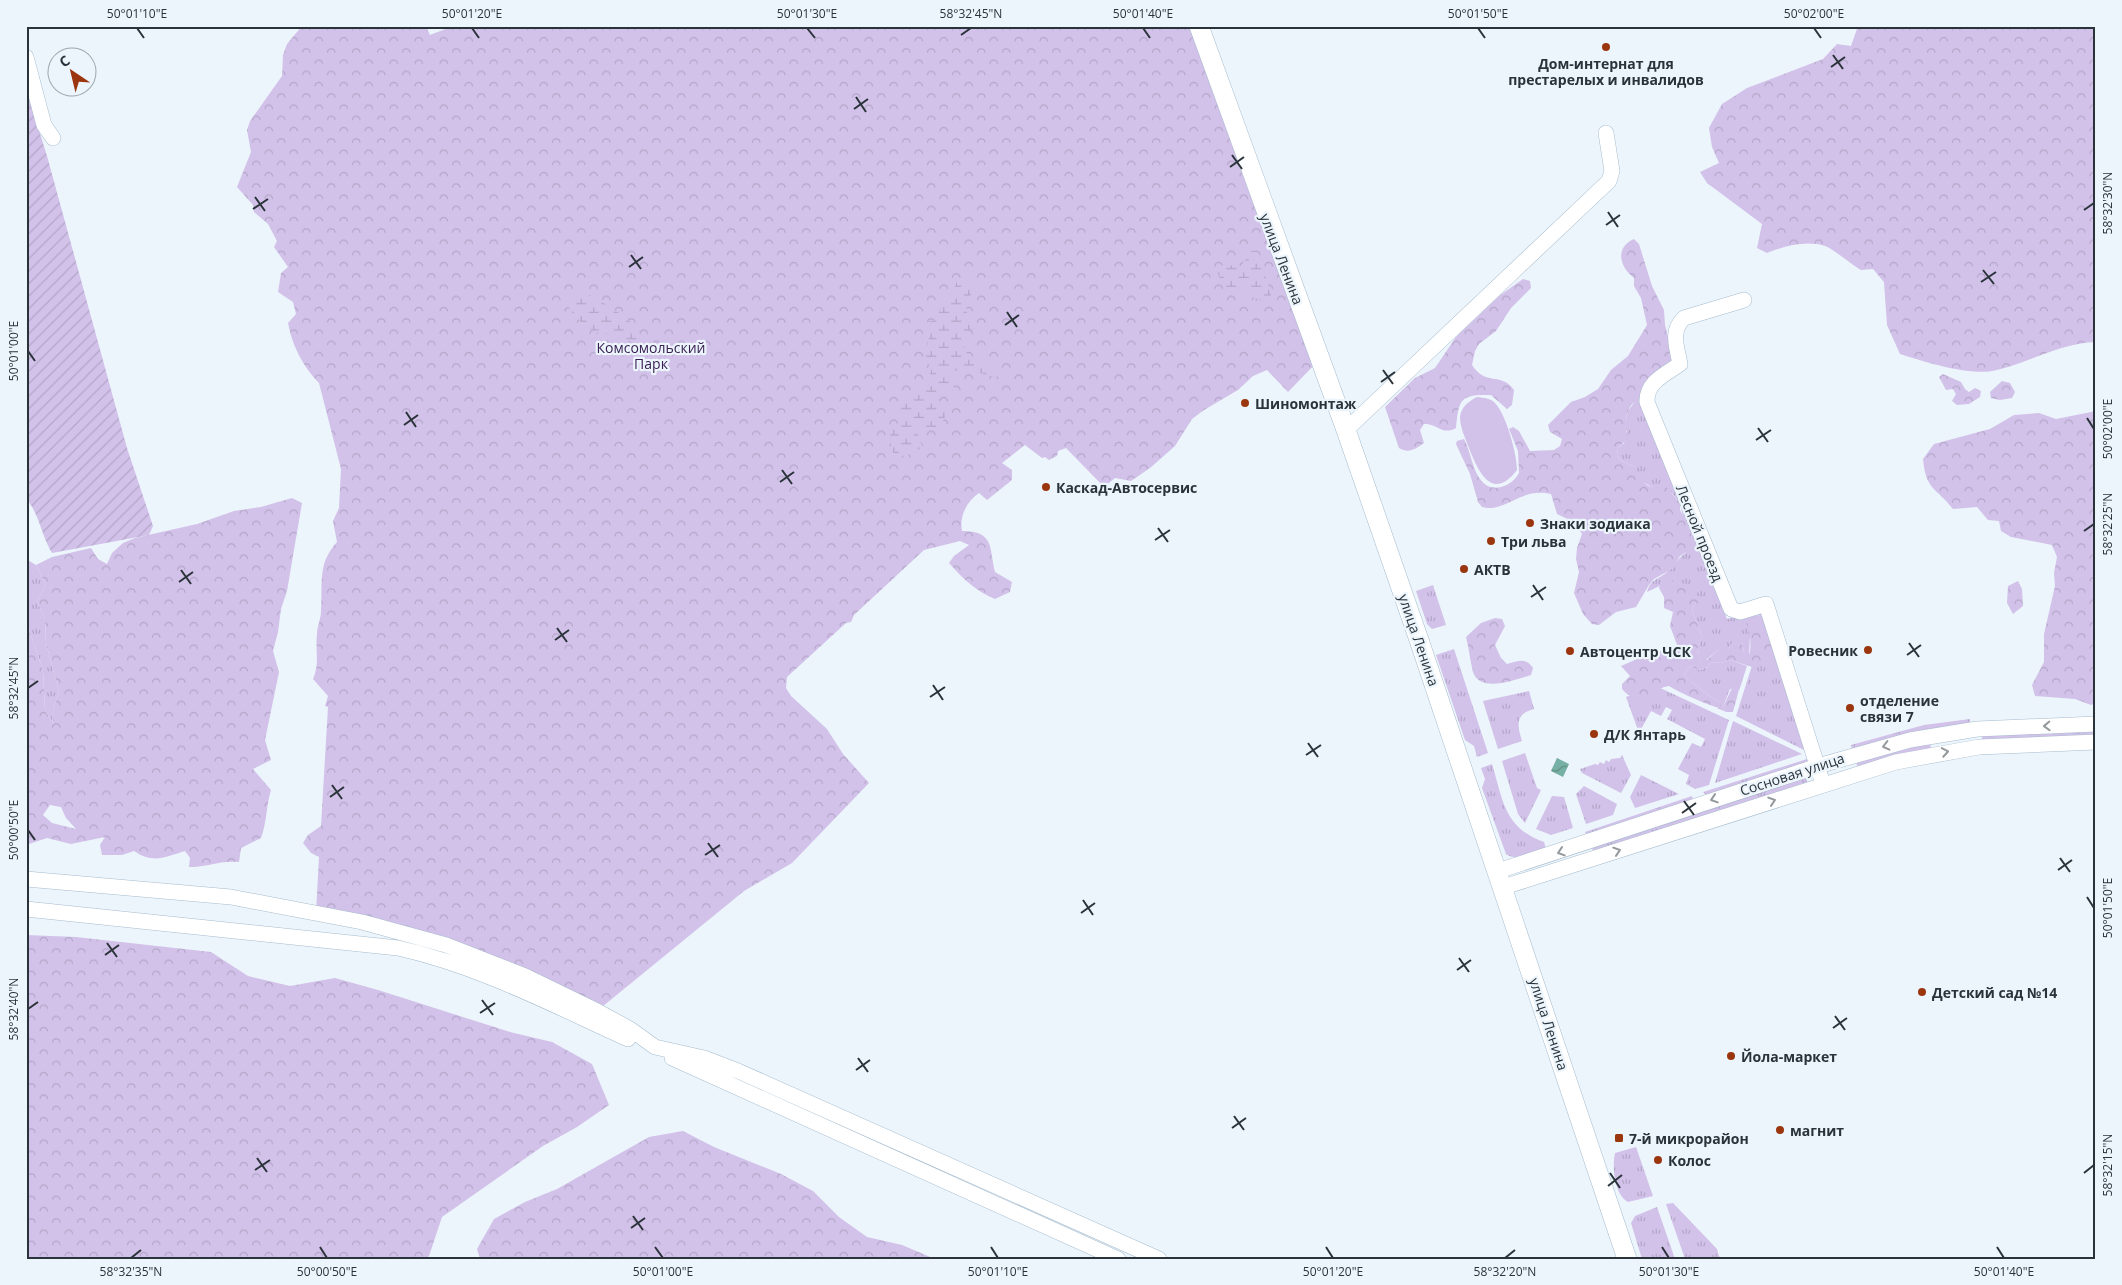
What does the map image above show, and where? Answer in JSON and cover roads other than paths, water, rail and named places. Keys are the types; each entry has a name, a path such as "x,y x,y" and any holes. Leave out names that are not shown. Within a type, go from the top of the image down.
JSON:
{"main road":[{"name":"улица Ленина","path":"1199,26 1346,430 1501,879 1627,1259"}],"street":[{"path":"26,57 44,125 53,138"},
{"path":"1346,430 1609,181 1612,171 1606,133"},
{"name":"Лесной проезд","path":"1744,300 1684,318 1677,324 1675,330 1680,364 1650,387 1647,394 1647,402 1731,608 1740,612 1766,604 1823,784"},
{"name":"Сосновая улица","path":"1501,879 1818,766 1870,750 1942,734 1977,729 2096,724"},
{"name":"Сосновая улица","path":"1501,879 1873,768 1946,751 1979,747 2096,742"},
{"path":"26,879 231,897 362,922 446,945 525,976 605,1015 655,1047 704,1058 729,1067 1159,1259"},
{"path":"26,910 345,941 398,948 439,958 531,995 1118,1259"}],"water":[{"path":"1557,758 1569,764 1563,777 1551,771"}],"place":[{"name":"Дом-интернат для престарелых и инвалидов","path":"1606,47"},
{"name":"Шиномонтаж","path":"1245,403"},
{"name":"Каскад-Автосервис","path":"1046,487"},
{"name":"Знаки зодиака","path":"1530,523"},
{"name":"Три льва","path":"1491,541"},
{"name":"АКТВ","path":"1464,569"},
{"name":"Ровесник","path":"1868,650"},
{"name":"Автоцентр ЧСК","path":"1570,651"},
{"name":"отделение связи 7","path":"1850,708"},
{"name":"Д/К Янтарь","path":"1594,734"},
{"name":"Детский сад №14","path":"1922,992"},
{"name":"Йола-маркет","path":"1731,1056"},
{"name":"магнит","path":"1780,1130"},
{"name":"7-й микрорайон","path":"1619,1138"},
{"name":"Колос","path":"1658,1160"}],"park label":[{"name":"Комсомольский Парк","path":"651,356"}]}
